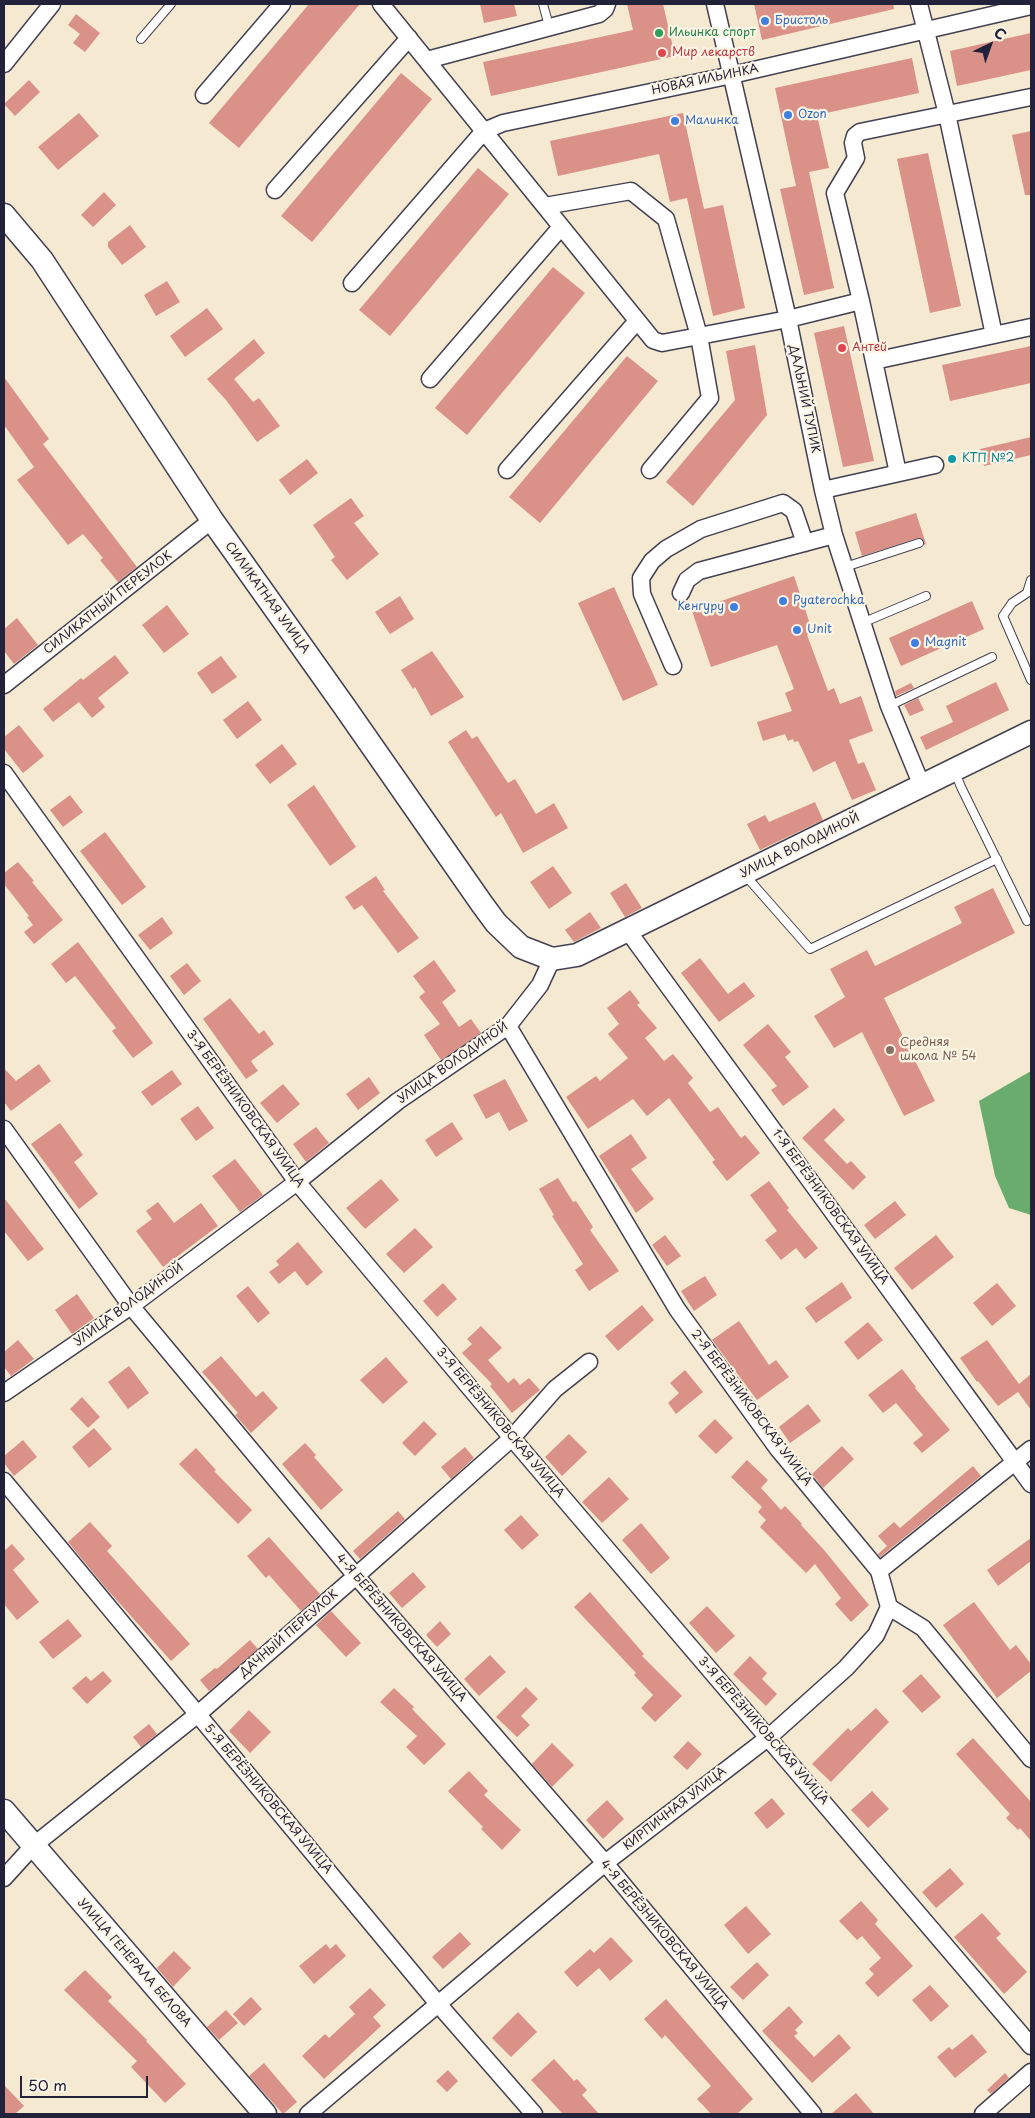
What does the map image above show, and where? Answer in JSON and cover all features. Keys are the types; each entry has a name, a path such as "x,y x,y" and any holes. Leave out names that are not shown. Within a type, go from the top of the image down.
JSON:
{"street":[{"path":"4,64 52,4"},
{"path":"204,95 282,4"},
{"path":"381,4 653,340 662,343 788,319 861,301"},
{"path":"426,60 598,14 605,10 607,4"},
{"name":"ДАЛЬНИЙ ТУПИК","path":"715,4 788,319 834,535 889,706 922,786"},
{"path":"919,4 947,114 994,335"},
{"name":"НОВАЯ ИЛЬИНКА","path":"352,283 484,131 503,123 732,75 1031,6"},
{"path":"275,190 409,38"},
{"path":"898,472 861,301 834,192 856,158 853,143 855,136 860,132 1031,97"},
{"path":"545,206 631,191 666,219 699,336 710,398 650,470"},
{"name":"СИЛИКАТНАЯ УЛИЦА","path":"4,215 42,260 212,520 496,923 520,947 552,959"},
{"path":"430,379 561,227"},
{"path":"508,470 637,321"},
{"path":"874,361 1031,327"},
{"path":"823,490 936,465"},
{"path":"673,666 642,594 641,578 652,561 666,548 701,529 783,503 794,511 805,543"},
{"name":"СИЛИКАТНЫЙ ПЕРЕУЛОК","path":"4,685 212,520"},
{"path":"681,593 687,580 700,571 834,535"},
{"name":"УЛИЦА ВОЛОДИНОЙ","path":"4,1393 131,1306 297,1182 398,1101 508,1026 540,986 552,959 577,955 628,931 1031,732"},
{"name":"3-Я БЕРЁЗНИКОВСКАЯ УЛИЦА","path":"4,773 297,1182 512,1438 1031,2046"},
{"name":"1-Я БЕРЁЗНИКОВСКАЯ УЛИЦА","path":"628,931 1031,1484"},
{"name":"2-Я БЕРЁЗНИКОВСКАЯ УЛИЦА","path":"508,1026 677,1309 778,1450 879,1571 889,1606"},
{"name":"4-Я БЕРЁЗНИКОВСКАЯ УЛИЦА","path":"4,1129 131,1306 356,1576 605,1864 812,2114"},
{"name":"ДАЧНЫЙ ПЕРЕУЛОК","path":"4,1878 33,1846 198,1714 356,1576 512,1438 555,1388 589,1362"},
{"path":"879,1571 1031,1449"},
{"name":"5-Я БЕРЁЗНИКОВСКАЯ УЛИЦА","path":"4,1482 439,2005 534,2114"},
{"path":"889,1606 923,1628 1031,1759"},
{"name":"КИРПИЧНАЯ УЛИЦА","path":"308,2114 605,1864 769,1737 846,1668 876,1635 889,1606"},
{"name":"УЛИЦА ГЕНЕРАЛА БЕЛОВА","path":"4,1811 265,2114"},
{"path":"983,2114 1031,2072"}],"lane":[{"path":"141,39 171,4"},
{"path":"543,4 549,26"},
{"path":"845,567 919,543"},
{"path":"1031,580 1028,594 1012,603 1003,616 1031,680"},
{"path":"862,623 926,596"},
{"path":"889,706 992,658"},
{"path":"955,770 960,787 1027,921"},
{"path":"744,873 810,949 996,860"}],"green space":[{"path":"1031,1071 1031,1215 1009,1208 995,1176 979,1101"}],"building":[{"path":"309,4 360,4 239,148 209,123"},
{"path":"480,4 514,4 517,16 484,23"},
{"path":"627,4 663,4 675,56 491,96 483,62 633,30"},
{"path":"754,4 893,4 894,9 762,40"},
{"path":"76,14 100,33 85,52 73,43 80,34 68,25"},
{"path":"1031,33 1031,70 957,86 950,51"},
{"path":"912,58 919,93 817,115 829,168 809,172 834,288 804,295 780,189 796,186 775,88"},
{"path":"401,73 432,99 312,242 281,216"},
{"path":"29,80 40,92 15,116 4,104"},
{"path":"79,113 99,136 58,170 38,147"},
{"path":"683,113 704,209 723,205 745,308 713,316 687,198 670,202 659,154 558,176 550,141"},
{"path":"1031,131 1031,195 1025,195 1012,135"},
{"path":"928,153 961,306 930,313 897,159"},
{"path":"478,168 509,194 390,336 359,310"},
{"path":"104,192 116,205 93,227 81,215"},
{"path":"130,225 146,247 122,265 108,247 108,242"},
{"path":"553,267 585,293 467,435 435,408"},
{"path":"167,281 180,302 156,316 144,295"},
{"path":"207,308 223,329 185,357 170,336"},
{"path":"844,326 874,461 843,467 814,333"},
{"path":"254,339 265,353 234,379 253,402 259,398 280,426 257,442 226,400 207,379"},
{"path":"755,345 767,415 693,506 666,482 735,400 726,351"},
{"path":"1031,346 1031,383 950,401 942,365"},
{"path":"627,356 658,381 540,523 509,497"},
{"path":"4,377 49,439 43,444 137,567 118,582 100,560 103,558 83,534 68,545 17,480 34,467 4,425"},
{"path":"1031,437 1031,455 984,466 980,449"},
{"path":"307,459 318,473 290,495 279,480"},
{"path":"351,498 364,516 354,523 379,554 347,580 331,560 335,557 313,525"},
{"path":"916,513 926,544 924,545 922,539 918,538 862,556 855,532"},
{"path":"794,576 813,633 807,635 828,691 834,688 840,704 861,696 873,731 849,740 858,764 864,762 876,790 852,800 835,761 813,772 798,741 794,742 793,739 788,741 785,734 763,741 757,722 792,711 785,693 794,689 777,645 711,667 692,611"},
{"path":"614,587 658,685 623,701 578,603"},
{"path":"400,596 414,619 390,634 375,612"},
{"path":"972,601 984,629 901,666 889,638"},
{"path":"167,605 189,634 164,653 142,625"},
{"path":"17,618 38,645 14,664 4,651 4,629"},
{"path":"432,651 464,697 431,716 415,687 413,689 401,670"},
{"path":"115,655 129,673 98,698 105,707 92,718 79,702 53,722 43,709 81,678 83,680"},
{"path":"221,656 237,677 212,694 197,673"},
{"path":"996,682 1009,710 926,750 920,737 953,722 946,706"},
{"path":"911,683 914,688 896,696 895,691"},
{"path":"918,698 924,710 910,716 904,705"},
{"path":"248,701 262,720 237,739 223,720"},
{"path":"19,725 44,756 23,773 4,749 4,737"},
{"path":"466,730 472,739 477,736 508,783 515,779 536,814 554,803 568,828 523,853 501,813 496,817 448,742"},
{"path":"282,744 297,764 270,784 255,765"},
{"path":"314,785 356,847 330,866 287,805"},
{"path":"70,795 83,812 63,827 50,810"},
{"path":"815,802 823,820 760,850 747,824 765,815 769,822"},
{"path":"105,832 146,887 122,905 80,851"},
{"path":"18,862 63,920 34,944 24,932 33,925 27,917 29,916 4,884 4,873"},
{"path":"553,866 572,893 549,909 530,882"},
{"path":"376,876 385,890 383,891 419,938 398,953 362,905 354,910 345,897"},
{"path":"626,883 642,908 625,917 610,893"},
{"name":"Средняя школа № 54","path":"993,888 1015,933 884,998 935,1101 904,1116 862,1032 834,1048 814,1016 845,997 830,969 867,950 875,966 962,923 954,907"},
{"path":"590,912 601,928 574,942 565,930"},
{"path":"162,917 173,933 150,950 138,935"},
{"path":"78,942 153,1043 133,1058 112,1031 116,1028 75,976 66,983 51,964"},
{"path":"700,958 728,994 744,982 755,996 719,1022 681,973"},
{"path":"434,960 456,991 442,1002 459,1027 471,1019 481,1033 441,1060 424,1035 440,1024 419,997 425,992 413,976"},
{"path":"187,963 201,981 184,995 170,976"},
{"path":"630,990 640,1003 637,1005 657,1028 645,1038 664,1061 673,1054 693,1078 688,1083 710,1112 718,1107 741,1138 745,1135 760,1153 727,1181 712,1162 715,1160 669,1098 647,1116 633,1099 588,1129 566,1097 596,1076 600,1081 628,1058 608,1034 619,1024 607,1008"},
{"path":"230,998 259,1034 264,1030 274,1044 251,1061 258,1071 246,1079 203,1019"},
{"path":"768,1024 791,1052 785,1057 809,1087 783,1106 771,1090 777,1086 743,1045"},
{"path":"39,1064 51,1081 11,1111 4,1102 4,1068 16,1081"},
{"path":"172,1070 182,1084 152,1106 141,1092"},
{"path":"369,1077 380,1093 358,1110 346,1094"},
{"path":"505,1079 528,1121 509,1131 499,1112 486,1119 473,1095"},
{"path":"283,1084 300,1104 277,1123 260,1103"},
{"path":"198,1106 214,1128 196,1141 180,1119"},
{"path":"834,1108 845,1120 824,1140 847,1164 851,1161 866,1177 853,1190 802,1138"},
{"path":"452,1122 463,1139 436,1157 425,1140"},
{"path":"60,1123 83,1155 74,1162 98,1194 79,1209 31,1144"},
{"path":"316,1127 329,1143 306,1162 293,1144"},
{"path":"631,1134 647,1158 631,1169 654,1199 636,1213 599,1156"},
{"path":"235,1159 263,1195 240,1212 212,1176"},
{"path":"558,1178 573,1202 576,1201 593,1227 590,1230 619,1271 589,1291 575,1270 583,1264 552,1216 554,1215 539,1189"},
{"path":"381,1179 399,1200 365,1229 346,1208"},
{"path":"769,1181 789,1208 787,1210 818,1248 805,1259 796,1248 781,1260 765,1240 777,1231 750,1195"},
{"path":"4,1198 44,1249 28,1261 4,1231"},
{"path":"895,1201 906,1215 875,1239 864,1225"},
{"path":"158,1202 174,1223 201,1203 218,1226 163,1267 136,1231 152,1219 146,1211"},
{"path":"415,1228 433,1247 404,1273 386,1254"},
{"path":"665,1235 681,1256 667,1266 652,1245"},
{"path":"936,1235 954,1257 912,1290 894,1268"},
{"path":"298,1242 323,1272 307,1286 295,1271 279,1284 269,1272 279,1265 276,1261"},
{"path":"705,1276 717,1295 694,1311 681,1291"},
{"path":"842,1282 852,1298 816,1323 805,1308"},
{"path":"443,1283 457,1299 437,1317 423,1301"},
{"path":"997,1283 1016,1306 992,1326 973,1303"},
{"path":"248,1286 270,1313 258,1323 236,1296"},
{"path":"77,1294 94,1318 72,1334 55,1310"},
{"path":"642,1305 654,1320 618,1351 605,1336"},
{"path":"739,1321 769,1365 776,1360 789,1377 757,1400 712,1340"},
{"path":"868,1322 883,1340 858,1360 844,1342"},
{"path":"481,1326 502,1348 488,1360 508,1383 514,1378 520,1385 529,1378 540,1390 512,1413 490,1386 492,1384 462,1353 472,1344 467,1339"},
{"path":"18,1340 34,1359 11,1376 4,1367 4,1352"},
{"path":"987,1340 1019,1384 1031,1374 1031,1410 1018,1392 998,1406 977,1382 960,1358"},
{"path":"221,1356 256,1397 263,1391 278,1408 251,1433 235,1415 238,1413 202,1372"},
{"path":"386,1357 408,1382 383,1404 360,1380"},
{"path":"129,1366 149,1393 128,1409 108,1382"},
{"path":"902,1369 915,1388 950,1430 922,1453 913,1443 923,1435 896,1403 883,1413 868,1395"},
{"path":"685,1370 703,1392 676,1414 668,1403 679,1393 670,1383"},
{"path":"82,1397 100,1417 88,1428 70,1409"},
{"path":"808,1404 821,1421 790,1443 779,1427"},
{"path":"715,1419 733,1438 716,1454 698,1436"},
{"path":"424,1421 437,1434 415,1456 402,1443"},
{"path":"94,1428 112,1449 89,1468 72,1447"},
{"path":"569,1434 587,1452 562,1476 545,1457"},
{"path":"23,1440 37,1457 14,1476 4,1463 4,1456"},
{"path":"305,1443 316,1455 314,1457 343,1490 321,1510 282,1464"},
{"path":"842,1446 854,1459 823,1488 812,1474"},
{"path":"465,1447 474,1458 451,1479 441,1467"},
{"path":"196,1448 216,1470 214,1471 252,1510 238,1524 179,1464"},
{"path":"747,1460 768,1480 761,1488 781,1510 785,1506 802,1524 869,1605 851,1622 835,1604 841,1598 815,1564 806,1573 760,1527 766,1520 758,1512 762,1507 731,1477"},
{"path":"973,1466 981,1476 880,1557 878,1554 887,1546 878,1536 894,1522 900,1528"},
{"path":"609,1477 629,1499 602,1523 582,1502"},
{"path":"398,1511 405,1519 360,1559 353,1551"},
{"path":"521,1515 539,1535 522,1550 504,1530"},
{"path":"90,1522 112,1546 107,1551 190,1644 171,1661 68,1542"},
{"path":"641,1523 670,1558 651,1574 622,1540"},
{"path":"269,1537 320,1594 301,1611 269,1575 266,1578 247,1556"},
{"path":"1031,1538 1031,1561 998,1586 987,1570"},
{"path":"12,1544 25,1559 13,1570 39,1602 17,1620 4,1604 4,1551"},
{"path":"413,1572 426,1587 402,1608 389,1593"},
{"path":"590,1592 644,1654 642,1656 682,1696 655,1722 641,1708 653,1695 634,1675 636,1673 574,1607"},
{"path":"974,1602 1010,1650 1016,1645 1031,1664 1031,1671 997,1698 943,1625"},
{"path":"707,1606 735,1636 716,1653 689,1623"},
{"path":"331,1611 361,1643 346,1657 316,1625"},
{"path":"68,1619 82,1636 53,1659 39,1642"},
{"path":"440,1621 451,1634 437,1647 426,1635"},
{"path":"250,1640 258,1649 209,1691 200,1680 215,1668 217,1669"},
{"path":"490,1655 506,1672 479,1696 464,1679"},
{"path":"750,1656 767,1673 762,1679 777,1694 766,1706 733,1674"},
{"path":"103,1671 112,1681 87,1704 72,1688 86,1676 91,1681"},
{"path":"921,1674 941,1697 922,1713 902,1691"},
{"path":"526,1687 538,1699 521,1716 530,1725 517,1737 496,1717"},
{"path":"394,1688 414,1707 412,1709 446,1744 424,1765 406,1747 417,1736 380,1702"},
{"path":"876,1708 889,1722 831,1782 812,1764 848,1728 851,1731"},
{"path":"249,1710 271,1732 250,1753 229,1731"},
{"path":"149,1724 157,1734 141,1747 133,1737"},
{"path":"973,1738 1031,1802 1031,1841 1020,1828 1018,1830 1006,1818 1010,1814 956,1754"},
{"path":"688,1741 702,1754 687,1770 673,1757"},
{"path":"552,1743 574,1765 552,1787 532,1764"},
{"path":"469,1771 488,1791 484,1795 521,1830 502,1850 481,1829 483,1827 448,1791"},
{"path":"872,1791 889,1809 868,1828 851,1810"},
{"path":"772,1798 785,1814 767,1829 754,1813"},
{"path":"607,1800 624,1819 603,1839 586,1820"},
{"path":"950,1868 964,1884 936,1908 922,1892"},
{"path":"861,1901 878,1920 875,1924 913,1966 878,1997 865,1983 874,1974 869,1969 881,1958 862,1936 857,1940 839,1921"},
{"path":"746,1906 771,1934 748,1954 724,1925"},
{"path":"982,1913 1001,1934 996,1938 1027,1972 1004,1994 954,1937"},
{"path":"460,1932 471,1944 443,1969 432,1957"},
{"path":"611,1937 633,1961 610,1981 599,1968 577,1987 564,1972 590,1949 594,1953"},
{"path":"326,1944 330,1949 336,1944 346,1956 314,1984 299,1966"},
{"path":"174,1951 191,1968 173,1987 157,1968"},
{"path":"757,1962 769,1975 743,2000 730,1987"},
{"path":"85,1970 112,1997 108,2001 147,2040 186,2084 165,2103 131,2067 137,2061 64,1990"},
{"path":"930,1985 949,2006 931,2022 912,2000"},
{"path":"370,1988 386,2005 373,2017 381,2026 324,2079 302,2056 325,2034 329,2038 355,2014 349,2007"},
{"path":"251,1997 262,2009 244,2026 233,2014"},
{"path":"666,1999 753,2099 737,2114 711,2114 697,2099 711,2086 665,2035 662,2039 644,2019"},
{"path":"789,2006 803,2022 795,2030 798,2033 794,2036 814,2057 839,2034 851,2048 812,2083 762,2031"},
{"path":"226,2010 238,2023 219,2040 207,2027"},
{"path":"518,2012 537,2032 511,2057 492,2038"},
{"path":"972,2034 987,2052 955,2078 937,2057 949,2047 952,2050"},
{"path":"554,2059 574,2081 577,2079 587,2090 582,2095 599,2114 563,2114 531,2080"},
{"path":"264,2063 297,2102 283,2114 249,2076"},
{"path":"448,2070 458,2081 447,2092 436,2081"},
{"path":"1005,2073 1009,2078 991,2094 987,2090"},
{"path":"4,2085 24,2106 15,2114 4,2114"},
{"path":"856,2093 874,2114 831,2114"}],"place":[{"name":"Бристоль","path":"765,21"},
{"name":"Ильинка спорт","path":"659,33"},
{"name":"Мир лекарств","path":"662,53"},
{"name":"Ozon","path":"788,115"},
{"name":"Малинка","path":"675,121"},
{"name":"Антей","path":"842,348"},
{"name":"КТП №2","path":"952,459"},
{"name":"Pyaterochka","path":"783,601"},
{"name":"Кенгуру","path":"734,607"},
{"name":"Unit","path":"797,630"},
{"name":"Magnit","path":"915,643"},
{"name":"Средняя школа № 54","path":"890,1050"}]}
